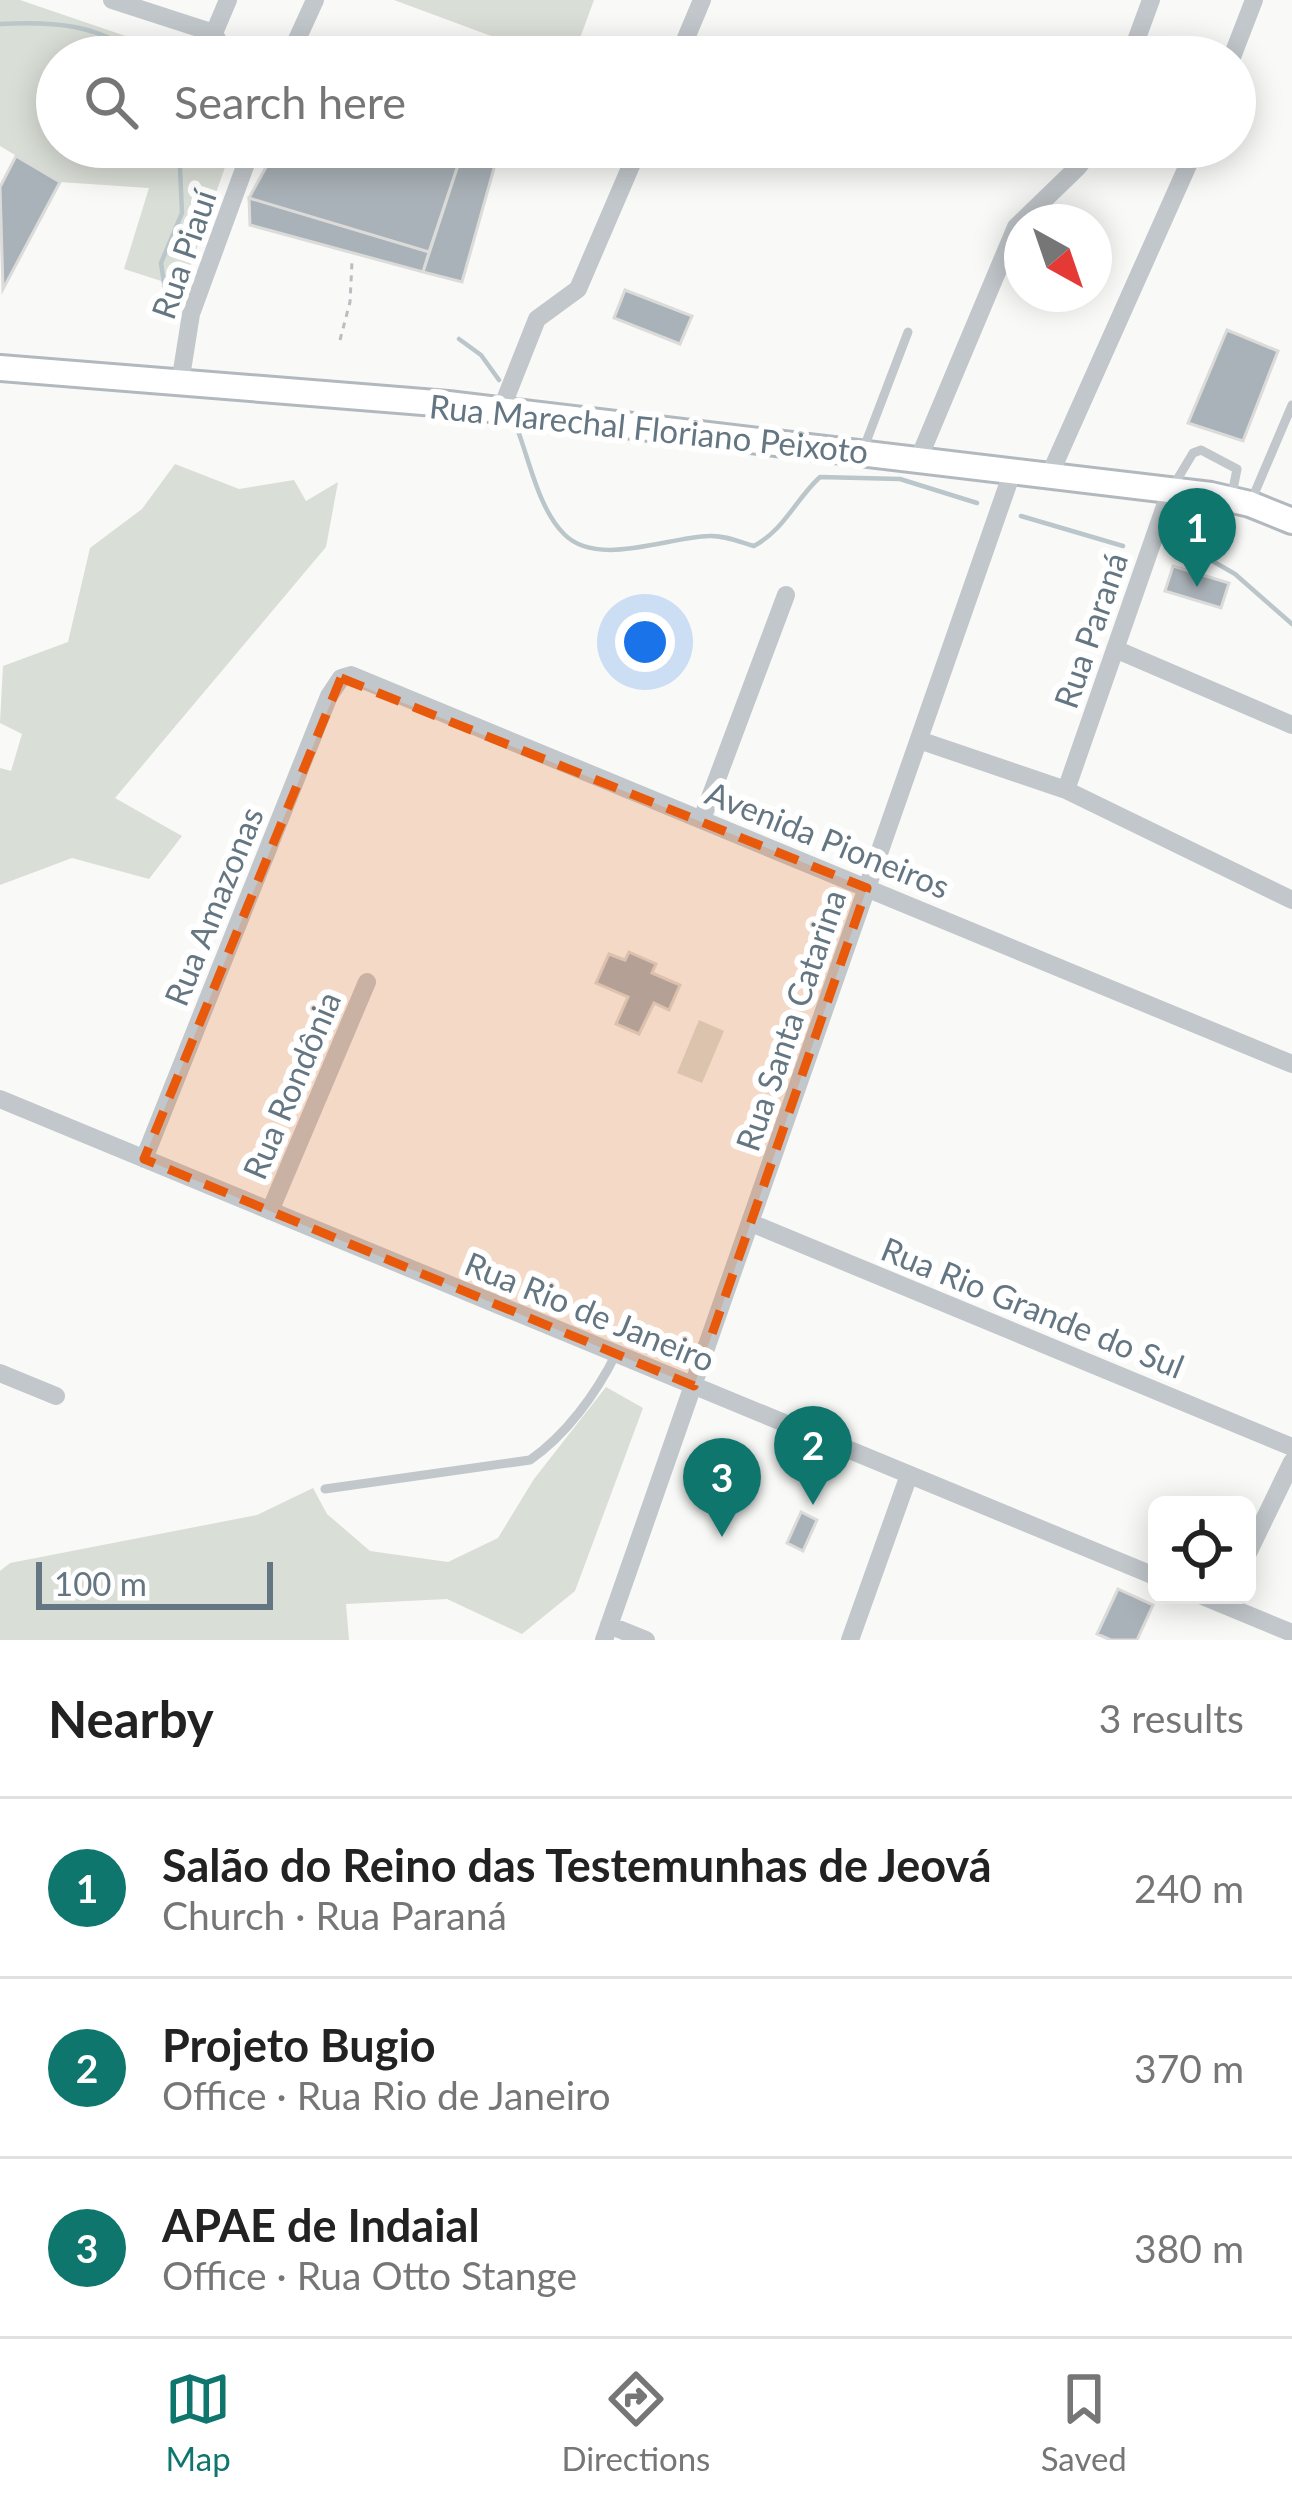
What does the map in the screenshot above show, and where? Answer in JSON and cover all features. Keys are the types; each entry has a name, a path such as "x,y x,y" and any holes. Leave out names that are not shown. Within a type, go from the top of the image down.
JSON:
{"main road":[{"name":"Rua Marechal Floriano Peixoto","path":"0,368 329,392 919,458 1171,489 1240,501 1292,520"}],"street":[{"path":"112,0 216,36"},
{"path":"214,33 228,0"},
{"path":"299,36 315,0"},
{"path":"687,36 702,0"},
{"path":"1138,36 1151,0"},
{"path":"1240,36 1254,0"},
{"name":"Rua Piauí","path":"180,383 191,314 245,168"},
{"path":"501,410 537,320 578,289 630,168"},
{"path":"919,458 1016,226 1077,168"},
{"path":"1050,474 1187,168"},
{"name":"Rua Santa Catarina","path":"606,1633 1013,470"},
{"name":"Rua Paraná","path":"1066,790 1171,489"},
{"path":"702,819 786,595"},
{"path":"1115,649 1292,725"},
{"name":"Avenida Pioneiros","path":"341,678 361,678 1292,1064"},
{"name":"Rua Amazonas","path":"144,1159 328,697 341,678"},
{"path":"919,740 1066,790 1292,900"},
{"name":"Rua Rondônia","path":"270,1211 367,982"},
{"name":"Rua Rio de Janeiro","path":"0,1100 1148,1573"},
{"name":"Rua Rio Grande do Sul","path":"751,1223 1292,1447"},
{"path":"0,1373 56,1396"},
{"path":"1256,1536 1292,1462"},
{"path":"850,1640 909,1475"},
{"path":"1233,1604 1292,1633"},
{"path":"606,1633 646,1640"}],"lane":[{"path":"862,452 908,332"},
{"path":"1240,501 1292,405"},
{"path":"1171,489 1193,453 1201,450 1237,469 1240,501"},
{"path":"325,1489 530,1460 570,1424 616,1354"}],"path":[{"path":"340,340 350,302 352,262"}],"highlighted area":[{"path":"341,678 867,888 694,1386 144,1159"}],"shaded area":[{"path":"0,0 20,0 125,36 36,36 36,168 0,146"},
{"path":"394,0 594,0 581,36 491,36"},
{"path":"37,168 225,168 183,288 124,269 149,188 60,182"},
{"path":"175,464 239,489 294,480 306,501 338,482 326,547 115,798 182,836 149,879 72,858 0,885 0,768 11,771 22,734 0,723 3,666 68,642 90,548 142,509"},
{"path":"699,1020 724,1031 702,1083 677,1073"},
{"path":"606,1387 643,1408 575,1591 522,1634 447,1599 346,1604 349,1640 0,1640 0,1571 10,1563 257,1515 313,1488 327,1514 370,1551 448,1562 498,1538 534,1479"}],"building":[{"path":"16,156 60,182 3,289 0,187"},
{"path":"265,168 457,168 429,252 249,198"},
{"path":"457,168 494,168 462,282 423,272"},
{"path":"249,198 429,252 423,272 250,225"},
{"path":"625,290 692,316 680,344 614,318"},
{"path":"1227,330 1278,351 1243,441 1188,423"},
{"path":"1173,566 1229,583 1221,608 1165,591"},
{"path":"629,952 656,964 652,973 680,985 669,1010 654,1003 639,1034 616,1024 628,997 596,983 609,954 625,960"},
{"path":"801,1512 817,1520 803,1551 787,1543"},
{"path":"1118,1589 1153,1605 1137,1640 1111,1640 1097,1634"}],"waterway":[{"path":"0,24 74,27 103,36"},
{"path":"180,168 182,213 161,263 165,290 180,295"},
{"path":"459,339 481,355 499,380"},
{"path":"518,431 555,524 578,544 595,549 709,536 754,546 774,531 820,477 900,479 977,503"},
{"path":"1021,516 1123,546"},
{"path":"1171,537 1235,574 1292,624"}],"place":[{"name":"Salão do Reino das Testemunhas de Jeová","path":"1197,587"},
{"name":"Projeto Bugio","path":"813,1505"},
{"name":"APAE de Indaial","path":"722,1537"}]}
